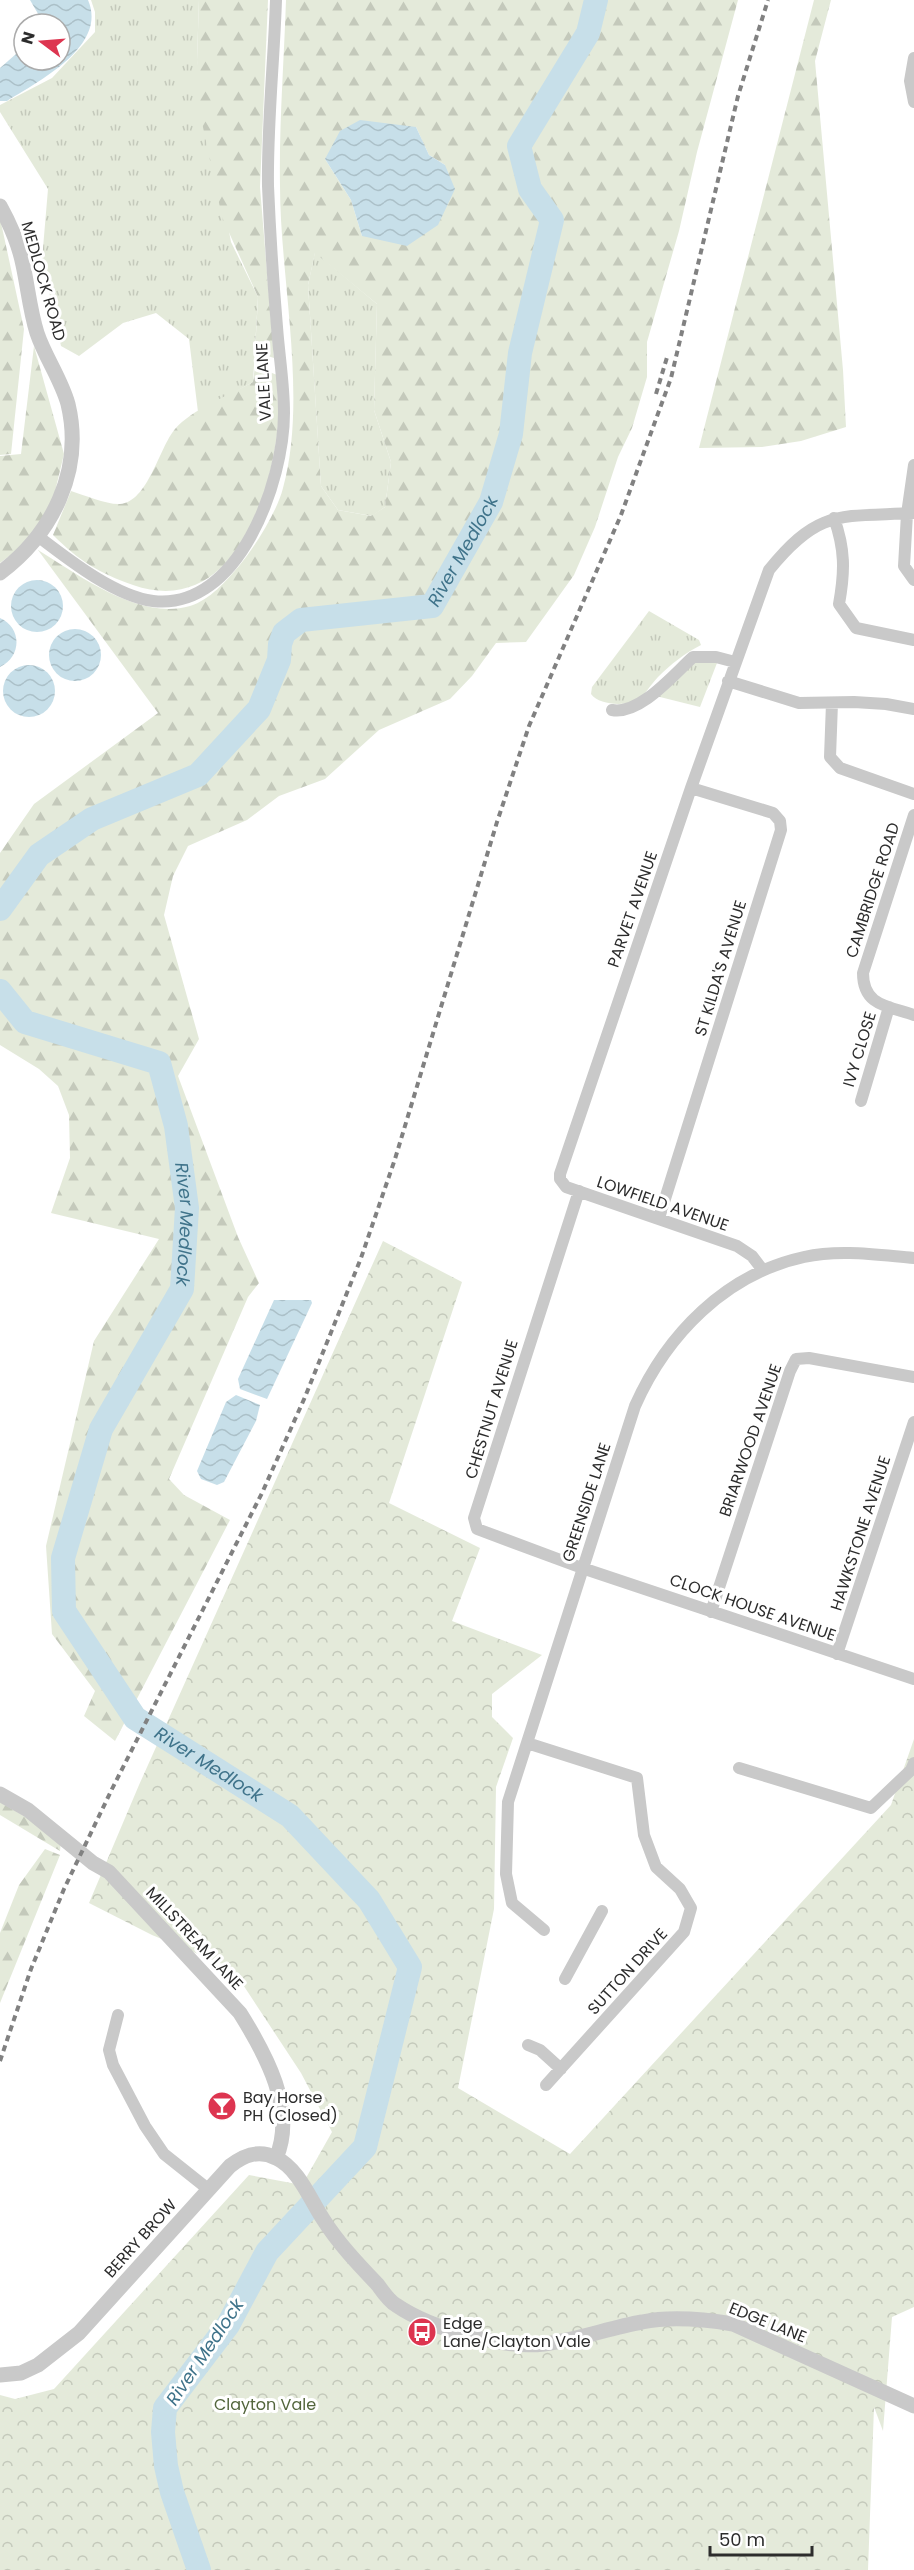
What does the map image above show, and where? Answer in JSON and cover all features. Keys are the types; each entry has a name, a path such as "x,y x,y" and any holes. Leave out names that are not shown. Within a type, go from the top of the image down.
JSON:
{"street":[{"name":"VALE LANE","path":"39,537 98,579 142,599 155,601 196,596 247,546 269,492 276,466 284,414 268,183 276,0"},
{"path":"914,58 910,81 914,102"},
{"name":"MEDLOCK ROAD","path":"0,206 9,222 23,264 37,334 68,404 72,436 68,473 59,499 39,537 25,553 0,573"},
{"path":"914,465 904,566 914,580"},
{"path":"910,513 834,518 843,543 844,576 839,604 856,628 914,639"},
{"name":"PARVET AVENUE","path":"562,1167 728,681 769,570 786,548 802,534 817,524 834,518"},
{"path":"612,710 621,711 637,706 693,657 716,657 735,662"},
{"path":"728,681 799,703 886,704 914,709"},
{"path":"832,703 830,758 840,768 914,794"},
{"name":"ST KILDA'S AVENUE","path":"659,1218 781,830 780,820 773,813 691,788"},
{"name":"CAMBRIDGE ROAD","path":"914,815 863,973 864,990 871,1000 914,1015"},
{"name":"IVY CLOSE","path":"861,1101 889,1007"},
{"name":"LOWFIELD AVENUE","path":"562,1167 560,1179 562,1184 737,1246 752,1256 762,1269"},
{"name":"CHESTNUT AVENUE","path":"579,1191 519,1374 474,1524 477,1529 487,1535 582,1568"},
{"name":"GREENSIDE LANE","path":"544,1930 512,1903 506,1874 508,1802 634,1406 646,1379 682,1330 713,1300 762,1269 805,1256 844,1253 914,1258"},
{"name":"BRIARWOOD AVENUE","path":"711,1612 790,1371 796,1359 809,1358 914,1377"},
{"name":"HAWKSTONE AVENUE","path":"837,1654 914,1422"},
{"name":"CLOCK HOUSE AVENUE","path":"582,1568 914,1679"},
{"name":"SUTTON DRIVE","path":"527,1743 637,1779 644,1835 656,1867 680,1889 691,1908 684,1932 546,2085"},
{"path":"739,1768 871,1808 911,1770 914,1763"},
{"name":"MILLSTREAM LANE","path":"0,1794 28,1810 93,1863 109,1872 240,2013 255,2037 279,2092 283,2136 276,2158"},
{"path":"565,1979 602,1911"},
{"path":"118,2015 108,2050 113,2065 145,2126 164,2154 208,2189"},
{"path":"528,2045 540,2050 561,2069"},
{"name":"BERRY BROW","path":"0,2375 21,2373 38,2365 79,2333 208,2189 240,2158 254,2153 276,2158"},
{"name":"EDGE LANE","path":"276,2158 285,2164 302,2185 346,2251 395,2305 449,2331 512,2344 543,2345 644,2321 709,2320 733,2324 914,2406"}],"green space":[{"path":"91,0 199,0 197,60 231,242 258,297 253,382 198,412 189,339 156,313 123,323 79,356 61,346 42,260 48,189 0,112 0,105 52,78 58,72 72,72 72,57 95,32 95,12"},
{"path":"199,0 268,0 260,187 274,358 255,352 258,297 222,217 200,113 197,60"},
{"path":"286,0 738,0 697,152 679,231 647,342 647,377 632,428 618,457 595,527 574,575 526,642 496,643 472,676 450,699 379,730 325,779 279,796 247,820 188,846 173,876 164,915 199,1039 178,1076 238,1237 259,1283 248,1297 169,1479 184,1495 230,1520 115,1741 84,1716 95,1691 52,1634 46,1546 94,1341 159,1239 51,1213 70,1158 69,1115 58,1086 39,1069 0,1045 0,853 34,804 158,713 38,550 91,583 130,601 150,607 171,609 190,606 211,595 239,566 264,529 280,498 290,453 293,416 291,338 280,186","holes":["416,127 429,155 445,165 362,236 351,200 325,159","315,253 377,304 374,410 391,462 385,507 371,516 338,510 321,486 308,285"]},
{"path":"814,0 831,0 815,61 843,370 846,427 801,441 762,447 699,448"},
{"path":"0,218 24,329 11,454 0,455"},
{"path":"315,252 377,304 374,410 391,462 385,507 372,516 338,510 321,486 308,285"},
{"path":"34,346 64,454 52,504 28,542 0,563 0,456 21,454"},
{"path":"255,366 277,375 278,425 274,455 255,518 239,546 220,569 196,585 167,591 133,585 90,565 53,535 71,491 115,504 130,501 138,494 152,473 175,429 191,415 253,382"},
{"path":"649,611 699,640 701,645 673,663 635,701 624,704 605,702 595,698 591,694 592,687"},
{"path":"711,660 717,663 700,707 656,696 693,663"},
{"name":"Clayton Vale","path":"383,1241 462,1282 389,1503 480,1548 452,1621 542,1655 492,1694 492,1717 513,1738 496,1787 494,1909 458,2088 570,2154 891,1805 914,1739 914,2307 892,2317 883,2431 874,2407 868,2570 0,2570 0,2395 15,2399 54,2389 249,2175 302,2185 332,2132 301,2073 232,1968 152,1935 89,1903 139,1785"},
{"path":"0,1802 41,1826 61,1841 60,1851 0,1815"},
{"path":"45,1849 60,1855 0,2003 0,1933 19,1885"}],"water":[{"path":"30,0 88,0 92,17 88,32 80,47 72,55 72,12 37,12"},
{"path":"12,58 12,72 52,72 7,101 0,101 0,68"},
{"path":"360,120 416,127 429,155 445,165 455,189 438,225 407,246 362,236 351,200 325,159 340,131"},
{"path":"37,580 51,584 59,592 63,606 59,620 51,628 37,632 23,628 15,620 11,606 15,592 23,584"},
{"path":"0,618 12,628 16,642 12,656 0,667"},
{"path":"75,629 89,633 97,641 101,655 97,669 89,677 75,681 61,677 53,669 49,655 53,641 61,633"},
{"path":"29,665 43,669 51,677 55,691 51,705 43,713 29,717 15,713 7,705 3,691 7,677 15,669"},
{"path":"274,1300 311,1300 312,1303 267,1399 240,1389 238,1379"},
{"path":"236,1395 260,1405 256,1421 224,1482 217,1485 201,1479 197,1471 226,1402"}],"waterway":[{"name":"River Medlock","path":"0,909 39,855 92,819 198,775 259,709 279,660 280,644 284,633 301,620 432,606 491,502 511,434 520,353 552,220 530,189 519,146 588,33 596,0"},
{"name":"River Medlock","path":"0,991 25,1022 159,1063 176,1126 187,1208 182,1289 101,1429 63,1558 64,1611 135,1718 290,1816 369,1900 410,1967 365,2147 267,2252 228,2325 165,2408 163,2432 166,2466 172,2492 199,2570"}],"railway":[{"path":"0,2061 31,1969 64,1889 262,1493 305,1397 361,1258 395,1159 497,822 529,726 621,515 671,378 738,96 768,0"},
{"path":"656,394 668,354"}],"place":[{"name":"Bay Horse PH (Closed)","path":"222,2106"},
{"name":"Edge Lane/Clayton Vale","path":"422,2332"}]}
